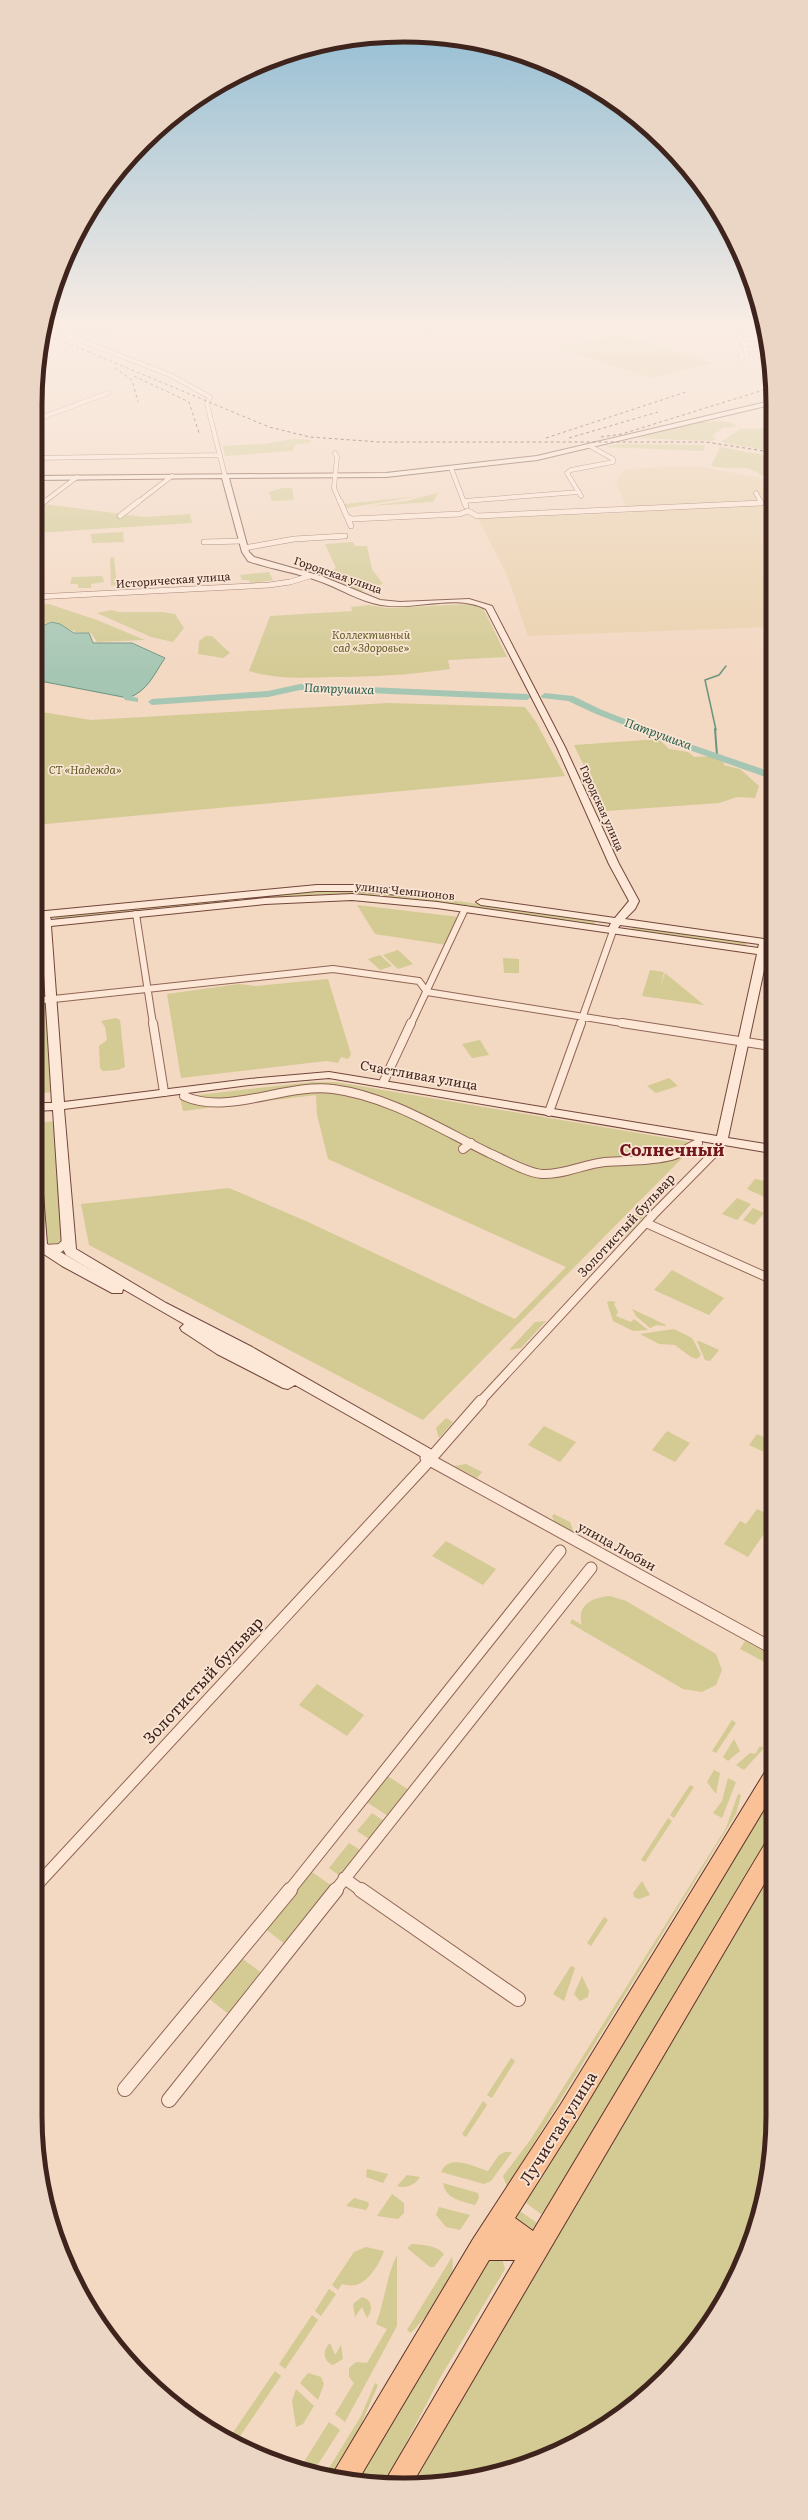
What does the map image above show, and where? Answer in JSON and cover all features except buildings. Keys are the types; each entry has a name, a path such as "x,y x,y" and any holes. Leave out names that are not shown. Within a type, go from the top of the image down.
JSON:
{"main road":[{"name":"Лучистая улица","path":"347,2473 482,2248 569,2112 766,1788"},
{"path":"400,2478 766,1859"},
{"path":"499,2222 536,2248"},
{"path":"482,2248 536,2248"}],"street":[{"name":"Городская улица","path":"218,443 225,476 243,544 248,557 255,561 310,576 378,603 399,604 464,601 485,604 498,622 563,752 614,864 634,901 632,908 615,926"},
{"path":"42,478 381,475 537,458 604,443"},
{"path":"582,497 567,473 572,470 613,462 613,459 590,446"},
{"path":"335,452 337,457 334,488 351,526"},
{"path":"42,458 220,455"},
{"path":"451,468 468,511"},
{"path":"120,516 172,476"},
{"path":"42,503 73,482 77,477"},
{"path":"464,501 578,492"},
{"path":"347,517 438,515 468,511 477,516 761,503 756,493"},
{"path":"204,542 243,544 345,536"},
{"name":"Историческая улица","path":"42,597 121,594 275,583 301,580 310,576"},
{"name":"улица Чемпионов","path":"42,919 257,893 350,888 422,894 615,926 766,948"},
{"name":"улица Чемпионов","path":"42,919 136,914 322,898 396,900 615,926"},
{"path":"383,1083 465,909"},
{"path":"136,914 148,989 159,1093"},
{"path":"549,1112 615,926"},
{"path":"42,935 50,1000 59,1104 68,1247 74,1255 429,1458"},
{"name":"Золотистый бульвар","path":"42,1880 444,1441 646,1223 717,1150 722,1140 766,952"},
{"path":"42,1001 334,970 419,981 427,992 766,1045"},
{"name":"Счастливая улица","path":"42,1106 309,1075 347,1077 766,1147"},
{"path":"184,1096 199,1101 229,1100 308,1088 361,1094 380,1100 511,1163 541,1174 556,1173 604,1162 644,1160 672,1156 698,1143"},
{"path":"463,1149 471,1143"},
{"path":"646,1223 766,1276"},
{"path":"44,1249 60,1248 68,1241"},
{"path":"42,1246 44,1249 182,1325 222,1350 429,1458"},
{"name":"улица Любви","path":"429,1458 766,1645"},
{"path":"125,2089 233,1960 560,1551"},
{"path":"169,2100 591,1568"},
{"path":"344,1878 518,1999"}],"shaded area":[{"path":"698,466 766,479 766,627 528,636 507,575 478,518 630,513 615,482 624,469"},
{"path":"51,622 60,624 74,633 89,633 93,643 132,643 165,658 146,686 135,695 128,698 42,681 42,626"}],"green space":[{"path":"310,443 296,444 292,451 225,456 223,446"},
{"path":"724,443 766,443 766,450"},
{"path":"620,444 705,445 704,451 604,447"},
{"path":"720,447 766,455 766,477 746,468 711,466"},
{"path":"282,488 292,488 294,500 272,501 269,492"},
{"path":"438,493 433,502 369,506 406,501"},
{"path":"420,496 346,508 344,504"},
{"path":"42,505 145,517 190,514 192,523 42,533"},
{"path":"123,532 124,542 92,543 91,534"},
{"path":"353,542 355,546 367,546 372,569 383,584 362,591 351,591 303,571 332,570 336,568 325,544"},
{"path":"114,557 117,585 111,586 110,558"},
{"path":"269,572 273,580 250,584 249,580 242,580 240,575"},
{"path":"101,576 103,577 104,582 91,584 91,588 78,588 78,584 70,584 72,577"},
{"path":"42,604 49,604 97,620 145,640 97,642 91,633 76,632 51,621 42,626"},
{"name":"Коллективный сад «Здоровье»","path":"470,604 483,608 507,657 448,660 450,669 376,676 310,678 259,674 249,671 270,616 352,611 351,607 368,605 387,608"},
{"path":"112,610 118,612 162,612 175,614 184,628 173,642 151,637 97,613"},
{"path":"206,636 212,636 230,653 223,658 198,654 199,641"},
{"name":"СТ «Надежда»","path":"388,703 525,707 536,722 565,776 42,824 42,712 91,720"},
{"path":"659,739 669,749 688,752 694,757 714,758 722,761 725,764 723,765 740,769 759,786 755,798 737,797 719,803 606,811 574,745"},
{"path":"337,890 406,894 596,920 594,925 369,896 303,896 261,900 260,896"},
{"path":"254,896 256,900 55,921 55,915"},
{"path":"357,905 459,917 447,945 375,934"},
{"path":"633,925 747,942 745,948 632,931"},
{"path":"42,935 46,998 42,999"},
{"path":"398,950 413,964 398,969 383,955"},
{"path":"380,955 392,966 380,970 368,959"},
{"path":"503,958 519,959 519,973 504,973"},
{"path":"650,970 664,972 660,988 665,973 704,1005 642,996"},
{"path":"328,979 351,1054 348,1059 341,1057 338,1063 326,1061 181,1078 167,994 239,984 256,986"},
{"path":"42,1003 46,1003 52,1092 42,1093"},
{"path":"116,1018 120,1020 125,1067 118,1070 103,1071 100,1068 99,1046 107,1040 105,1027 101,1021"},
{"path":"480,1040 489,1055 472,1058 462,1044"},
{"path":"669,1078 678,1086 656,1093 647,1086"},
{"path":"312,1082 336,1082 697,1143 423,1420 89,1245 81,1204 229,1188 308,1222 515,1319 566,1267 328,1159 317,1115 316,1095 183,1111 180,1097"},
{"path":"56,1121 63,1240 60,1244 46,1245 43,1237 42,1122"},
{"path":"755,1179 766,1181 766,1198 747,1189"},
{"path":"737,1198 751,1204 737,1220 722,1214"},
{"path":"753,1208 764,1213 754,1225 743,1220"},
{"path":"646,1214 625,1237 616,1236 635,1215"},
{"path":"672,1270 724,1298 709,1315 654,1290"},
{"path":"607,1302 616,1302 614,1304 618,1312 616,1316 631,1322 634,1319 648,1330 633,1331 613,1321"},
{"path":"632,1309 666,1325 657,1325 650,1328 636,1316"},
{"path":"546,1321 521,1348 509,1350 535,1322"},
{"path":"674,1329 692,1338 701,1355 697,1359 691,1357 675,1345 659,1344 640,1334"},
{"path":"697,1341 719,1350 710,1361 705,1360"},
{"path":"446,1418 453,1422 439,1438 436,1428"},
{"path":"544,1426 576,1442 560,1462 528,1445"},
{"path":"667,1431 690,1443 675,1462 652,1450"},
{"path":"757,1434 766,1438 766,1453 749,1445"},
{"path":"466,1464 482,1472 477,1478 454,1466"},
{"path":"757,1509 766,1513 766,1531 748,1557 724,1544 740,1521 746,1524"},
{"path":"554,1514 570,1522 573,1530 571,1533 555,1523 552,1516"},
{"path":"446,1541 496,1569 483,1585 432,1556"},
{"path":"610,1596 626,1601 716,1654 722,1670 716,1685 702,1692 683,1689 570,1623 572,1619 582,1625 581,1612 587,1603 598,1598"},
{"path":"745,1641 765,1652 766,1663 740,1649"},
{"path":"317,1684 364,1715 347,1736 299,1705"},
{"path":"732,1720 736,1723 716,1753 712,1751"},
{"path":"734,1739 740,1751 728,1761 723,1757"},
{"path":"760,1746 764,1748 744,1770 736,1765 750,1753 755,1754"},
{"path":"714,1770 720,1773 716,1794 707,1782"},
{"path":"386,1775 409,1790 388,1816 365,1801"},
{"path":"728,1778 736,1782 722,1818 713,1813 722,1801"},
{"path":"690,1785 694,1787 674,1818 670,1815"},
{"path":"738,1794 741,1795 736,1814 507,2187 503,2176 531,2139 726,1828"},
{"path":"766,1805 766,1842 756,1861 545,2217 522,2200"},
{"path":"372,1813 384,1821 369,1839 357,1831"},
{"path":"668,1818 672,1821 645,1862 641,1860"},
{"path":"349,1843 360,1850 340,1876 329,1868"},
{"path":"309,1870 332,1886 286,1945 263,1927"},
{"path":"766,1879 766,2116 763,2163 754,2210 747,2232 729,2276 718,2297 691,2336 660,2372 624,2403 585,2430 543,2450 498,2466 451,2475 417,2477"},
{"path":"642,1881 650,1895 639,1899 634,1897 633,1893"},
{"path":"604,1917 608,1920 591,1946 587,1943"},
{"path":"240,1957 263,1974 231,2016 207,1997"},
{"path":"571,1966 575,1968 564,2001 553,1994"},
{"path":"582,1976 589,1991 588,1997 580,2001 574,1994"},
{"path":"511,2058 515,2061 492,2098 487,2095"},
{"path":"483,2101 487,2105 466,2137 462,2134"},
{"path":"505,2152 512,2152 491,2181 484,2184 441,2172 445,2166 456,2162 488,2171 499,2155"},
{"path":"367,2169 388,2174 383,2183 366,2177"},
{"path":"407,2175 420,2177 410,2186 397,2186"},
{"path":"443,2183 478,2193 479,2198 475,2205 455,2198 447,2193"},
{"path":"392,2194 404,2203 404,2213 398,2219 377,2216"},
{"path":"354,2198 368,2202 369,2205 366,2210 346,2206"},
{"path":"439,2207 470,2215 460,2230 446,2227 436,2215"},
{"path":"517,2209 540,2225 531,2233 514,2219"},
{"path":"412,2244 434,2247 444,2254 434,2267 430,2267 407,2248"},
{"path":"366,2247 384,2251 373,2272 364,2281 355,2285 342,2284 338,2290 332,2285 354,2252"},
{"path":"397,2255 397,2326 345,2422 335,2414 354,2383 349,2377 349,2368 356,2362 367,2363 387,2329 376,2324 382,2307 390,2272"},
{"path":"492,2256 502,2258 505,2269 440,2378 388,2477 357,2475"},
{"path":"452,2257 453,2268 451,2278 446,2289 433,2308 411,2333 407,2330"},
{"path":"329,2289 336,2294 321,2316 315,2311"},
{"path":"362,2297 368,2300 371,2306 367,2318 362,2307 355,2317 353,2304"},
{"path":"312,2315 318,2320 285,2369 279,2364"},
{"path":"330,2343 335,2355 341,2345 343,2359 333,2365 327,2361 325,2356 327,2346"},
{"path":"275,2371 281,2376 239,2438 232,2434"},
{"path":"308,2373 321,2377 324,2384 318,2400 300,2383"},
{"path":"375,2383 378,2385 359,2429 333,2471 328,2470 361,2416"},
{"path":"296,2389 314,2406 303,2424 296,2427 292,2401"},
{"path":"329,2422 340,2430 316,2467 303,2464"}],"waterway":[{"path":"716,730 705,680 719,675 726,666"},
{"name":"Патрушиха","path":"119,682 128,698 135,700"},
{"name":"Патрушиха","path":"152,702 268,694 300,687 527,697"},
{"name":"Патрушиха","path":"545,696 570,698 599,712 681,744 734,761 766,774"},
{"path":"715,729 717,755"}],"railway":[{"path":"710,443 766,451"}],"district":[{"name":"Солнечный","path":"672,1150"}]}
